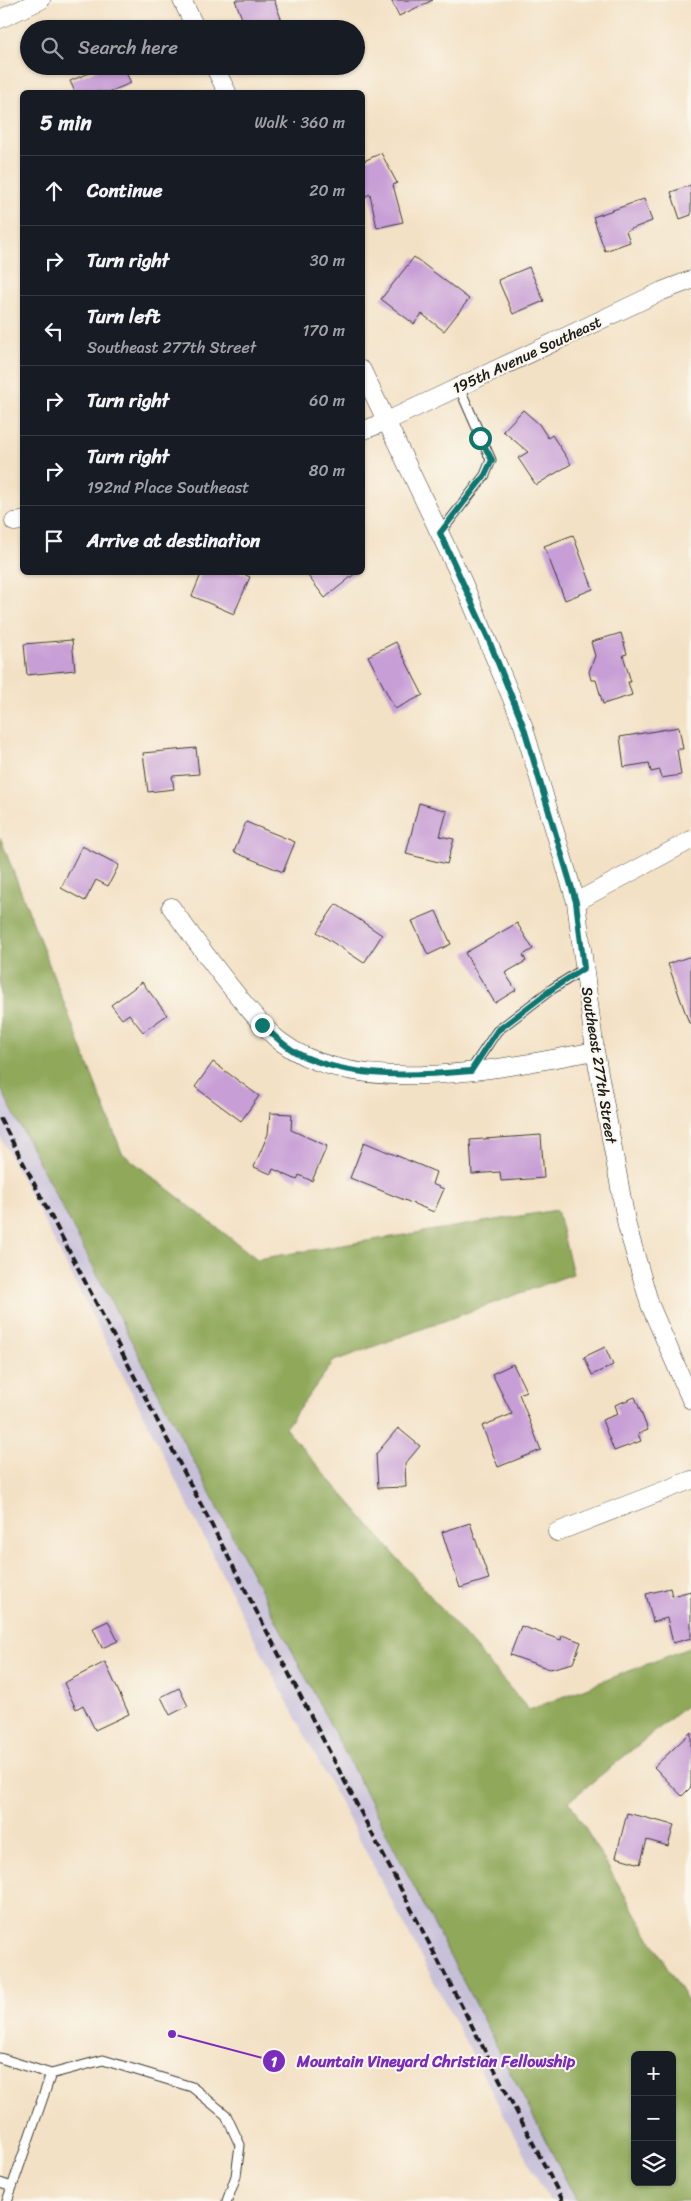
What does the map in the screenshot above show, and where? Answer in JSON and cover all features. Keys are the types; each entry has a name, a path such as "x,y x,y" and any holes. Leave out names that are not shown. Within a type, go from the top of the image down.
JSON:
{"street":[{"path":"0,19 41,0"},
{"path":"182,0 192,20"},
{"path":"218,75 226,90"},
{"name":"195th Avenue Southeast","path":"365,430 388,421 662,291 691,280"},
{"name":"Southeast 277th Street","path":"365,376 388,421 488,638 523,725 576,902 595,1052 626,1226 650,1305 691,1400"},
{"path":"576,902 691,840"},
{"path":"171,907 218,973 262,1025 281,1042 304,1056 354,1072 410,1076 499,1068 595,1052"},
{"path":"556,1532 691,1480"}],"lane":[{"path":"440,533 485,475 492,460 458,388"},
{"path":"471,1071 497,1031 552,989 584,968"},
{"path":"0,2058 51,2074 103,2060 192,2087 226,2115 240,2145 236,2176 227,2201"},
{"path":"7,2201 51,2074"},
{"path":"0,2183 12,2187"}],"shaded area":[{"path":"0,1087 577,2201 549,2201 249,1629 151,1430 0,1136"}],"green space":[{"path":"0,837 122,1153 257,1259 557,1210 573,1274 334,1361 285,1428 529,1710 691,1647 691,1702 569,1801 691,2007 691,2201 577,2201 0,1087"}],"building":[{"path":"235,0 274,0 282,20 243,20"},
{"path":"391,0 433,0 399,16"},
{"path":"84,75 127,75 131,83 114,90 74,90 70,81"},
{"path":"381,153 397,183 393,185 403,222 377,228 370,194 365,196 365,161"},
{"path":"691,185 691,215 680,219 671,192"},
{"path":"644,199 652,221 626,231 630,242 605,251 593,217"},
{"path":"414,257 469,299 444,331 422,314 414,324 381,299"},
{"path":"529,267 544,301 513,314 498,280"},
{"path":"523,410 539,424 548,438 552,435 571,464 536,485 518,458 528,452 503,431"},
{"path":"573,535 593,589 565,600 544,546"},
{"path":"201,575 246,575 250,577 234,614 192,596"},
{"path":"307,575 353,575 325,598"},
{"path":"621,633 627,654 623,655 631,682 628,682 632,695 603,704 596,680 591,680 589,672 595,656 591,642"},
{"path":"72,640 75,670 27,675 24,644"},
{"path":"396,642 423,695 395,709 368,656"},
{"path":"679,727 683,749 677,749 681,775 661,778 660,770 651,772 649,763 624,767 620,737"},
{"path":"196,748 199,774 172,776 174,789 148,792 143,753"},
{"path":"419,803 447,811 440,836 454,839 447,864 406,854"},
{"path":"246,822 295,842 283,872 234,852"},
{"path":"82,846 119,865 108,886 96,880 85,901 61,888"},
{"path":"336,904 382,935 364,963 317,932"},
{"path":"436,911 451,944 428,955 412,921"},
{"path":"517,923 533,949 523,955 526,961 505,973 516,990 495,1003 465,953"},
{"path":"691,956 691,1023 689,1023 668,964"},
{"path":"142,982 167,1015 143,1032 129,1014 122,1019 111,1005"},
{"path":"213,1062 259,1096 241,1121 195,1087"},
{"path":"270,1113 292,1114 291,1130 327,1146 312,1181 299,1175 297,1180 273,1169 271,1174 254,1167 268,1134"},
{"path":"541,1135 544,1178 501,1181 500,1172 472,1174 470,1140"},
{"path":"364,1142 436,1172 432,1184 444,1189 434,1212 350,1178"},
{"path":"605,1347 613,1365 592,1375 584,1357"},
{"path":"513,1364 526,1391 519,1394 541,1450 498,1467 482,1426 512,1414 492,1374"},
{"path":"635,1397 648,1430 638,1434 641,1441 614,1451 602,1420 618,1414 615,1405"},
{"path":"398,1428 420,1446 405,1464 406,1487 378,1488 376,1454"},
{"path":"470,1523 489,1579 460,1588 442,1532"},
{"path":"670,1588 672,1596 691,1591 691,1638 673,1643 667,1618 653,1622 646,1594"},
{"path":"108,1621 118,1641 102,1648 93,1628"},
{"path":"521,1626 561,1640 562,1635 581,1642 573,1663 550,1669 510,1655"},
{"path":"105,1662 129,1714 95,1730 83,1705 76,1709 64,1683"},
{"path":"179,1688 188,1706 170,1715 161,1697"},
{"path":"691,1732 691,1787 682,1796 654,1767"},
{"path":"627,1813 674,1825 668,1846 647,1840 640,1864 616,1857"}],"railway":[{"path":"0,1118 563,2201"}],"place":[{"name":"Mountain Vineyard Christian Fellowship","path":"172,2034"}],"route":[{"path":"262,1025 281,1042 304,1056 354,1072 410,1076 471,1071 497,1031 552,989 584,968 576,902 523,725 488,638 440,533 485,475 492,460 480,438"}]}
